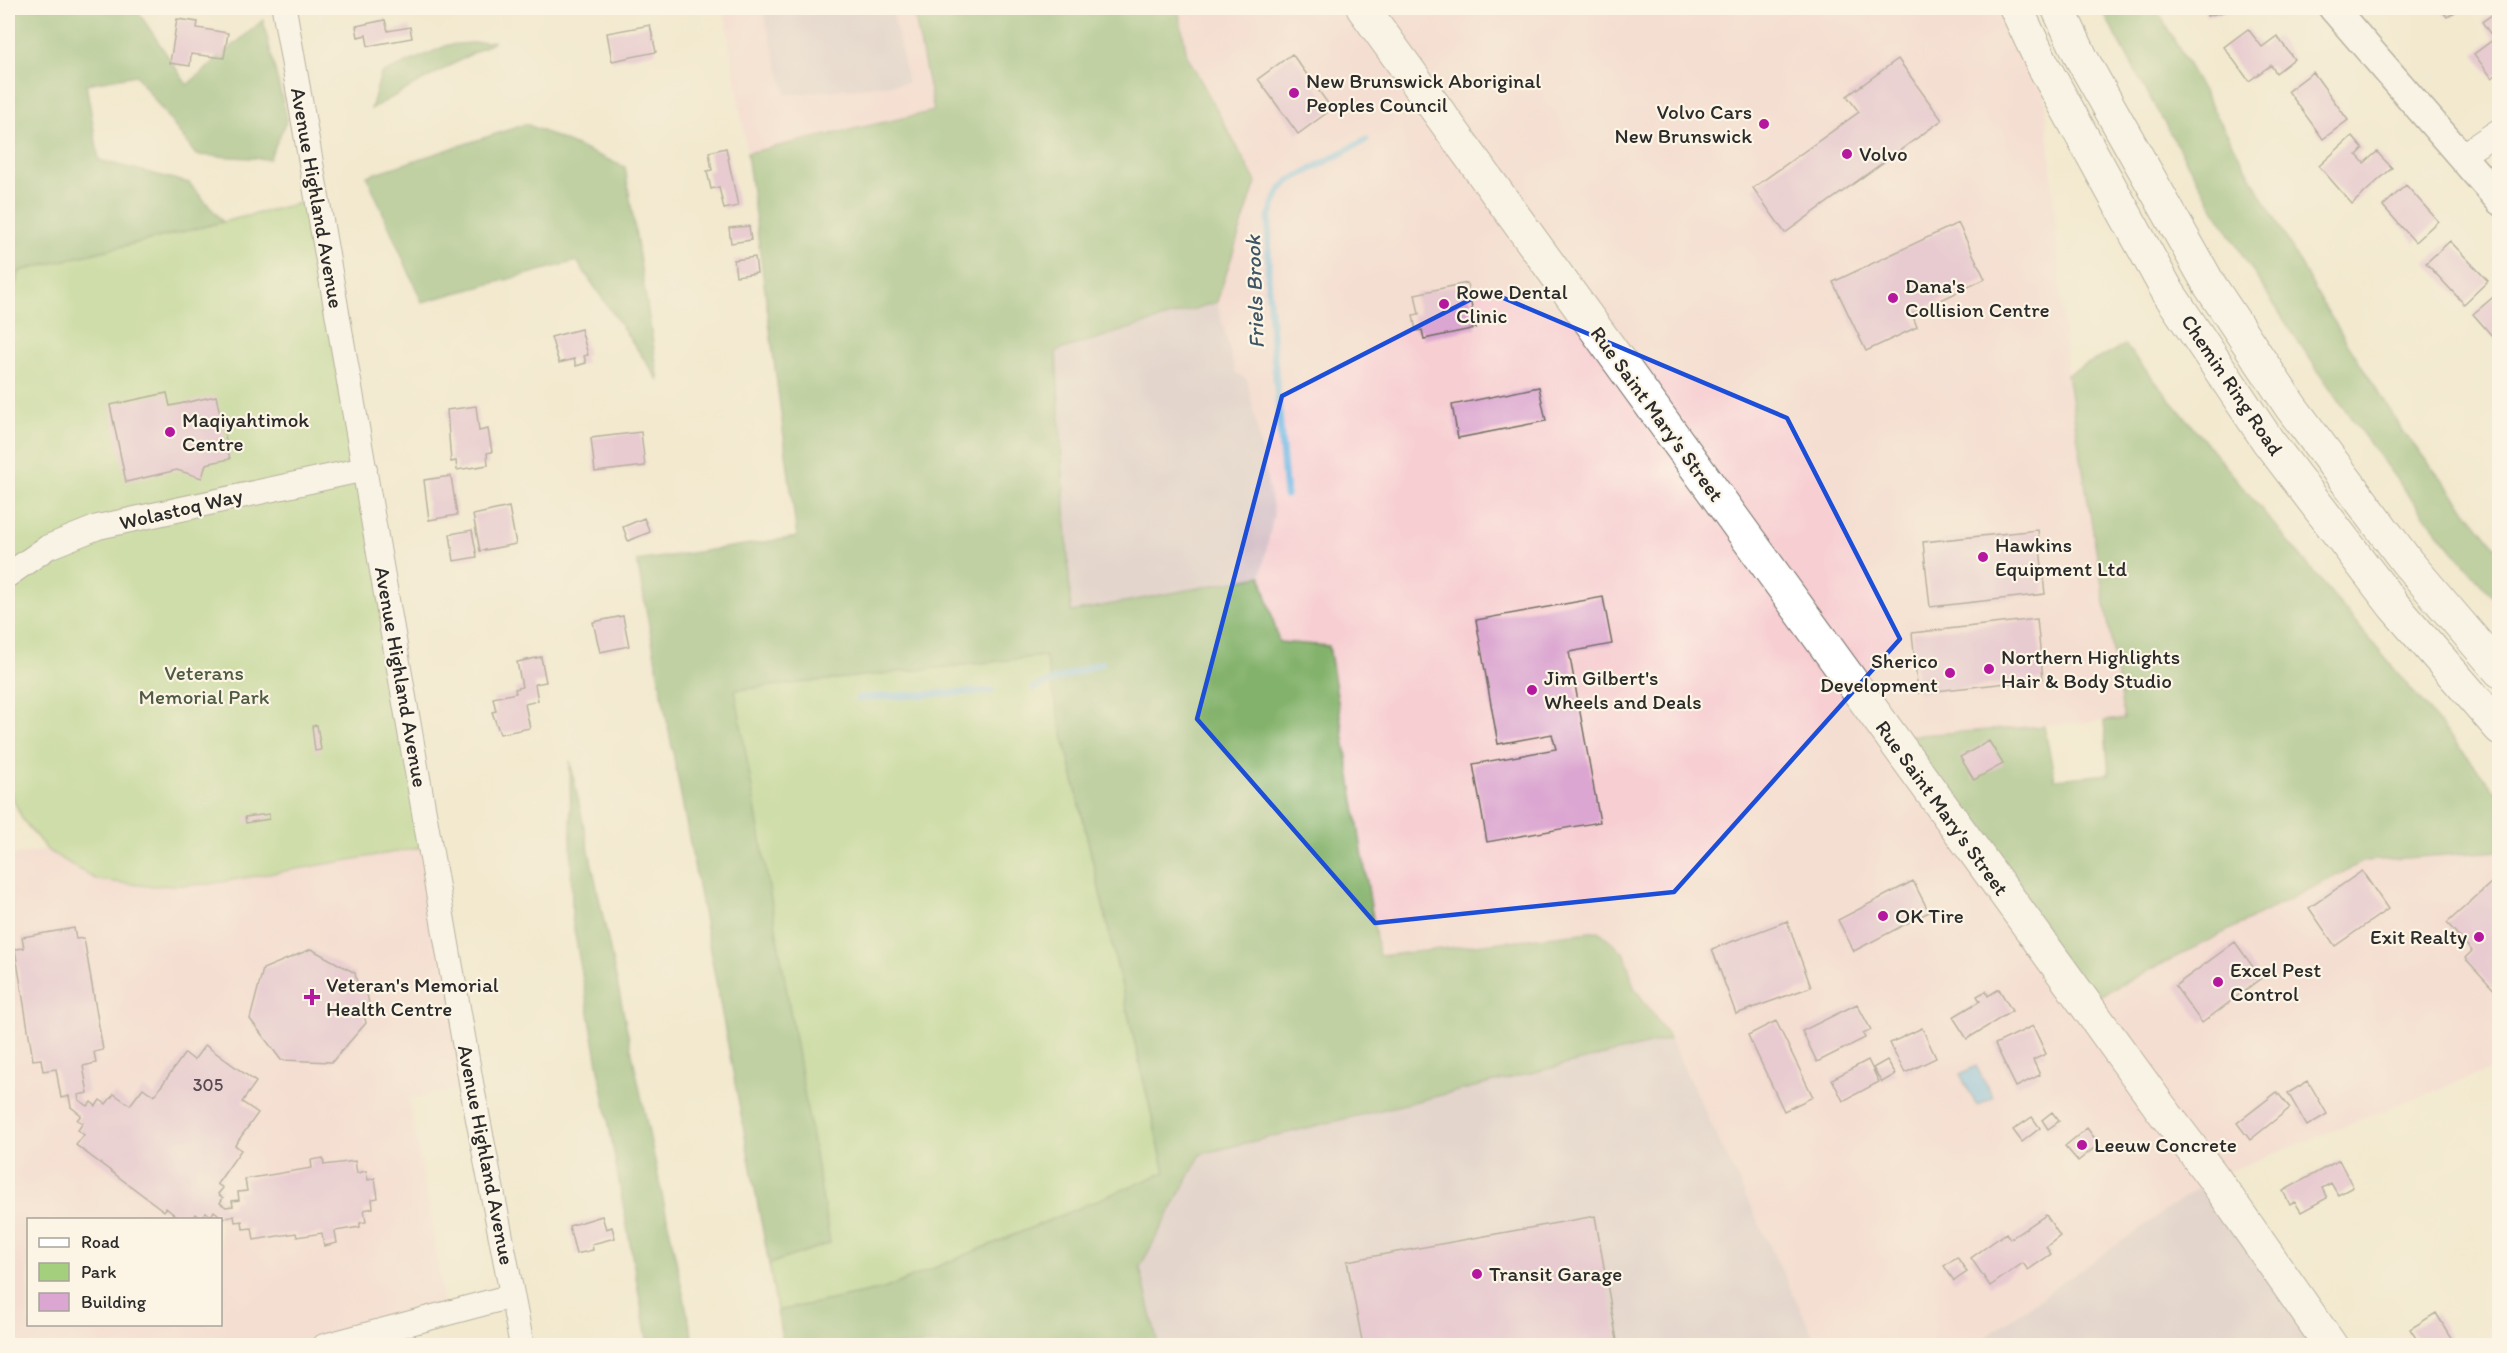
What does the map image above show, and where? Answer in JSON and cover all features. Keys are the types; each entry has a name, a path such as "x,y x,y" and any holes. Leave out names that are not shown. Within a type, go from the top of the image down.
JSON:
{"main road":[{"name":"Rue Saint Mary's Street","path":"1364,8 1681,449 1821,637 2213,1177 2331,1346"},
{"name":"Chemin Ring Road","path":"2016,8 2043,65 2168,292 2268,441 2394,606 2499,728"},
{"name":"Chemin Ring Road","path":"2058,8 2082,59 2209,284 2284,398 2407,562 2499,670"}],"street":[{"name":"Avenue Highland Avenue","path":"284,8 472,1088 522,1346"},
{"path":"2333,8 2499,201"},
{"path":"2461,156 2499,130"},
{"name":"Wolastoq Way","path":"8,574 48,547 98,527 365,469"},
{"path":"324,1346 512,1296"}],"highlighted area":[{"path":"1487,291 1787,418 1900,639 1674,892 1375,923 1197,719 1282,396"}],"shaded area":[{"path":"724,8 913,8 934,111 747,153"},
{"path":"762,8 892,8 908,83 786,95"},
{"path":"1178,8 2016,8 2043,65 2067,374 2124,719 1892,737 2085,1003 2365,861 2499,851 2499,1066 2213,1177 1972,1345 1818,1345 1670,1039 1634,987 1625,954 1599,931 1379,956 1329,646 1279,642 1261,577 1071,613 1055,351 1217,302 1255,182 1187,55"},
{"path":"1217,302 1236,373 1247,379 1274,513 1261,576 1071,613 1055,351"},
{"path":"431,846 472,1088 408,1098 430,1211 444,1313 324,1345 8,1346 8,856 47,850 97,880 148,886 209,884"},
{"path":"1670,1039 1818,1345 1158,1345 1140,1267 1201,1154"},
{"path":"2213,1177 2332,1346 1972,1346"}],"green space":[{"path":"8,8 141,8 139,13 187,85 263,20 287,120 269,159 196,155 136,75 86,84 99,160 189,183 223,222 20,271 10,297 8,291"},
{"path":"913,8 1178,8 1187,55 1256,182 1217,302 1056,351 1071,612 1261,576 1279,642 1329,646 1379,956 1599,931 1625,954 1634,987 1670,1039 1201,1154 1140,1267 1158,1345 783,1345 777,1311 884,1289 1165,1172 1045,656 735,690 830,1243 769,1264 637,561 797,537 747,153 934,111"},
{"path":"2101,8 2156,8 2326,309 2405,434 2499,551 2499,604 2385,465 2282,318 2188,165"},
{"path":"495,41 371,109 381,74 448,45"},
{"path":"526,124 625,167 659,381 577,261 422,302 367,176"},
{"name":"Veterans Memorial Park","path":"317,199 431,846 209,884 148,886 97,880 47,850 23,820 8,788 8,303 20,271"},
{"path":"2125,345 2499,795 2499,851 2365,861 2085,1003 1891,737 2044,726 2055,779 2109,774 2104,721 2124,719 2067,374"},
{"path":"1045,656 1165,1173 884,1289 777,1311 769,1264 830,1243 734,690"},
{"path":"570,761 694,1345 648,1345 572,918"}],"water":[{"path":"1976,1066 1993,1098 1977,1106 1960,1074"}],"building":[{"path":"2205,8 2238,8 2207,16"},
{"path":"2440,8 2462,8 2447,17"},
{"path":"2500,9 2500,72 2492,78 2474,54 2494,39 2482,22"},
{"path":"177,19 198,22 197,28 228,33 224,58 191,54 190,66 170,63"},
{"path":"385,20 388,31 410,27 412,38 368,46 366,35 358,37 356,26"},
{"path":"650,25 656,52 612,61 607,33"},
{"path":"2248,29 2262,47 2277,36 2294,59 2276,73 2271,65 2249,81 2224,47"},
{"name":"New Brunswick Aboriginal Peoples Council","path":"1292,54 1332,109 1298,134 1258,79"},
{"name":"Volvo","path":"1898,59 1942,120 1785,233 1753,188 1859,112 1847,96"},
{"path":"2313,72 2348,120 2323,139 2288,91"},
{"path":"2352,136 2363,149 2357,155 2364,163 2377,152 2392,168 2352,204 2319,166"},
{"path":"726,148 738,206 724,209 719,187 711,189 707,171 712,170 709,152"},
{"path":"2406,185 2438,221 2415,242 2383,206"},
{"name":"Dana's Collision Centre","path":"1958,223 1985,279 1912,314 1917,327 1866,351 1833,282"},
{"path":"749,226 751,240 731,243 729,228"},
{"path":"2450,241 2488,281 2464,304 2426,263"},
{"path":"755,257 757,273 736,276 734,260"},
{"name":"Rowe Dental Clinic","path":"1467,283 1476,328 1424,339 1422,330 1416,331 1413,315 1419,314 1415,294"},
{"path":"2497,294 2500,296 2500,345 2473,314"},
{"path":"581,329 588,355 584,356 586,363 576,366 574,359 559,363 551,337"},
{"path":"1539,387 1546,421 1458,438 1452,405"},
{"name":"Maqiyahtimok Centre","path":"167,393 170,406 216,396 230,459 206,464 202,478 177,470 126,482 110,405"},
{"path":"476,406 479,431 488,429 492,452 487,453 488,465 457,470 456,461 451,462 447,410"},
{"path":"641,432 645,466 595,472 591,438"},
{"path":"451,476 457,515 429,520 424,480"},
{"path":"509,507 516,544 480,551 473,515"},
{"path":"644,518 650,532 628,541 623,527"},
{"path":"472,530 477,557 454,561 450,534"},
{"name":"Hawkins Equipment Ltd","path":"2038,530 2045,594 1930,607 1923,542"},
{"path":"1603,597 1612,644 1569,652 1600,822 1487,842 1473,764 1556,749 1552,734 1498,744 1476,620"},
{"path":"623,616 629,646 600,652 593,622"},
{"path":"2037,619 2043,679 1918,693 1912,633"},
{"path":"541,657 546,682 535,684 538,701 525,704 530,728 500,734 492,712 496,711 493,698 516,693 515,689 522,687 517,662"},
{"path":"317,725 321,750 315,751 312,726"},
{"path":"1989,741 2003,764 1974,780 1960,757"},
{"path":"269,814 269,819 246,823 245,817"},
{"path":"2362,871 2388,909 2335,946 2309,908"},
{"name":"OK Tire","path":"1913,881 1929,912 1854,951 1838,920"},
{"name":"Exit Realty","path":"2492,882 2500,890 2497,993 2465,958 2472,951 2447,923"},
{"path":"1787,921 1811,987 1736,1014 1712,949"},
{"path":"74,928 76,939 84,938 103,1050 94,1052 96,1063 83,1066 88,1093 78,1095 79,1100 88,1106 91,1102 96,1106 100,1100 106,1104 114,1094 130,1105 143,1088 154,1096 185,1053 194,1060 205,1045 256,1082 242,1102 258,1113 235,1145 241,1150 217,1184 223,1188 218,1194 223,1198 220,1203 226,1207 233,1206 232,1201 239,1200 238,1192 247,1191 245,1179 312,1168 311,1160 323,1158 324,1165 355,1161 357,1173 366,1171 368,1180 375,1178 378,1198 372,1199 373,1208 364,1210 366,1222 360,1223 360,1227 335,1231 337,1243 324,1246 322,1233 297,1237 296,1233 254,1240 252,1228 243,1229 242,1221 235,1222 234,1216 223,1218 214,1211 211,1216 206,1212 201,1218 196,1214 193,1218 178,1218 166,1208 164,1211 76,1145 84,1135 78,1130 83,1123 77,1120 81,1115 71,1107 69,1096 61,1098 56,1069 43,1071 41,1059 33,1060 15,949 24,948 22,937"},
{"name":"Excel Pest Control","path":"2235,942 2261,978 2202,1023 2175,986"},
{"name":"Veteran's Memorial Health Centre","path":"311,949 355,973 358,987 365,985 370,1008 363,1009 366,1023 332,1062 281,1060 250,1019 263,969"},
{"path":"1999,989 2012,1011 1967,1039 1953,1017 1980,1001 1977,996 1986,991 1988,996"},
{"path":"1857,1004 1871,1030 1863,1034 1865,1038 1817,1062 1802,1031"},
{"path":"1776,1021 1813,1097 1784,1111 1748,1035"},
{"path":"2033,1026 2046,1054 2033,1060 2040,1075 2016,1087 1995,1044"},
{"path":"1922,1028 1936,1058 1905,1073 1890,1043"},
{"path":"1868,1060 1879,1082 1843,1101 1832,1079"},
{"path":"1887,1060 1896,1074 1882,1082 1873,1068"},
{"path":"2308,1081 2327,1114 2307,1126 2288,1093"},
{"path":"2277,1092 2290,1108 2250,1140 2237,1123"},
{"path":"2052,1112 2059,1121 2048,1129 2042,1120"},
{"path":"2032,1117 2040,1128 2022,1142 2013,1130"},
{"name":"Leeuw Concrete","path":"2087,1128 2099,1144 2078,1161 2065,1146"},
{"path":"2339,1160 2353,1187 2338,1195 2331,1183 2322,1188 2327,1198 2301,1212 2295,1202 2290,1205 2283,1191"},
{"path":"2046,1215 2060,1236 2046,1247 2051,1254 2028,1270 2023,1263 1990,1286 1971,1258 2006,1233 2010,1239"},
{"path":"602,1216 606,1229 612,1227 615,1238 592,1244 593,1250 576,1254 569,1226"},
{"name":"Transit Garage","path":"1595,1216 1618,1346 1363,1346 1347,1261"},
{"path":"1957,1257 1967,1272 1954,1281 1944,1266"},
{"path":"2436,1313 2456,1346 2421,1346 2410,1329"}],"waterway":[{"name":"Friels Brook","path":"1286,495 1268,286 1269,217 1279,192 1289,181 1366,140"},
{"name":"Friels Brook","path":"1034,688 1101,663"},
{"name":"Friels Brook","path":"859,698 991,691"}],"place":[{"name":"New Brunswick Aboriginal Peoples Council","path":"1294,93"},
{"name":"Volvo Cars New Brunswick","path":"1764,124"},
{"name":"Volvo","path":"1847,154"},
{"name":"Dana's Collision Centre","path":"1893,298"},
{"name":"Rowe Dental Clinic","path":"1444,304"},
{"name":"Maqiyahtimok Centre","path":"170,432"},
{"name":"Hawkins Equipment Ltd","path":"1983,557"},
{"name":"Northern Highlights Hair & Body Studio","path":"1989,669"},
{"name":"Sherico Development","path":"1950,673"},
{"name":"Jim Gilbert's Wheels and Deals","path":"1532,690"},
{"name":"OK Tire","path":"1883,916"},
{"name":"Exit Realty","path":"2479,937"},
{"name":"Excel Pest Control","path":"2218,982"},
{"name":"Veteran's Memorial Health Centre","path":"312,997"},
{"name":"Leeuw Concrete","path":"2082,1145"},
{"name":"Transit Garage","path":"1477,1274"}]}
